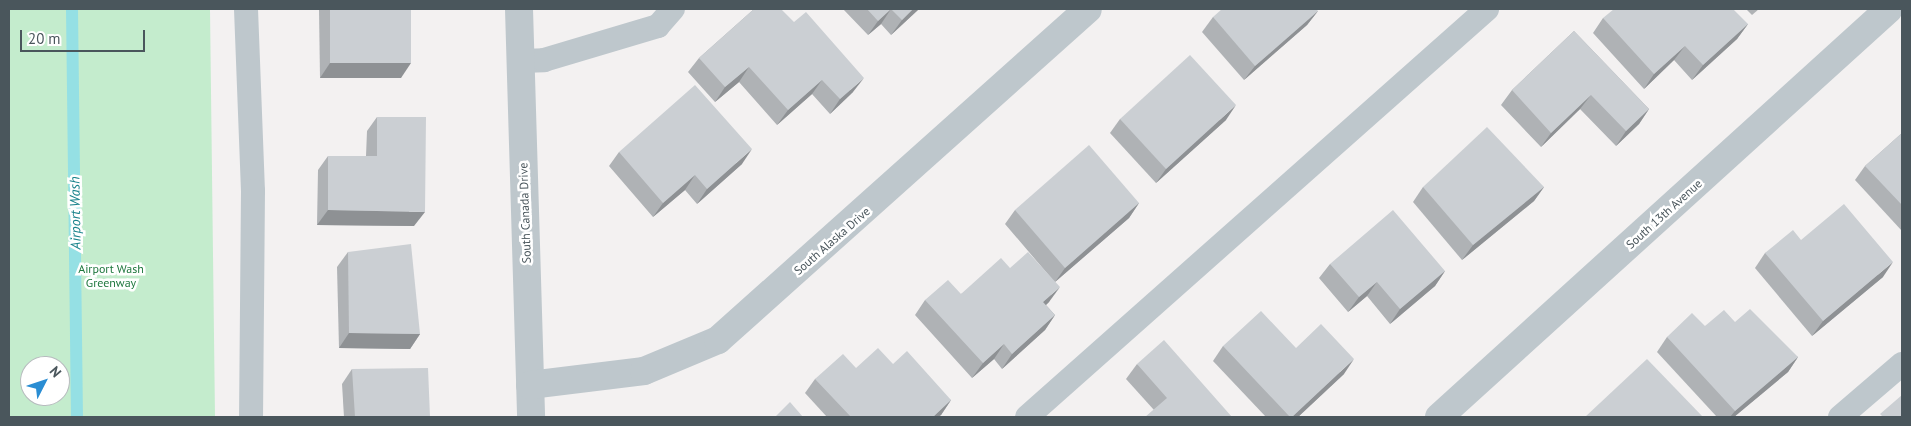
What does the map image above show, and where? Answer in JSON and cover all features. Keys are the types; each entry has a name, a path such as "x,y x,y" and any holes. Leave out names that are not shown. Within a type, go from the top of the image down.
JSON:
{"street":[{"name":"South Canada Drive","path":"519,9 531,417"},
{"name":"South Alaska Drive","path":"530,385 644,371 718,340 1088,9"},
{"name":"South 13th Avenue","path":"1439,417 1889,9"}],"lane":[{"path":"246,9 253,191 251,417"},
{"path":"521,61 544,60 658,26 673,9"},
{"path":"1027,417 1487,9"},
{"path":"1840,417 1902,364"}],"green space":[{"name":"Airport Wash Greenway","path":"9,9 210,9 215,417 9,417"}],"building":[{"path":"330,9 411,9 411,63 330,63"},
{"path":"754,9 781,9 794,22 806,12 864,78 840,99 822,80 788,110 749,67 725,87 699,58"},
{"path":"867,9 891,9 878,21"},
{"path":"891,9 913,9 902,20"},
{"path":"1222,9 1316,9 1318,11 1255,66 1213,17"},
{"path":"1614,9 1733,9 1748,24 1703,65 1685,46 1654,74 1603,18"},
{"path":"1574,31 1649,109 1626,131 1591,95 1551,133 1512,90"},
{"path":"1190,55 1236,105 1166,169 1120,119"},
{"path":"695,85 752,149 707,189 695,175 663,203 619,152"},
{"path":"377,117 426,117 425,212 328,210 328,156 377,156"},
{"path":"1487,127 1544,187 1473,245 1423,187"},
{"path":"1902,133 1902,205 1865,166"},
{"path":"1089,145 1139,203 1065,268 1015,210"},
{"path":"1844,204 1893,262 1823,321 1765,253 1793,230 1801,240"},
{"path":"1393,210 1445,271 1400,309 1377,282 1359,297 1330,264"},
{"path":"411,244 420,334 349,333 348,252"},
{"path":"1028,252 1060,287 1043,302 1055,315 1012,354 1004,344 983,363 925,300 948,280 961,294 1001,258 1010,268"},
{"path":"1750,309 1798,357 1735,411 1667,337 1692,313 1705,326 1724,310 1735,322"},
{"path":"1261,311 1296,348 1321,324 1354,359 1292,417 1223,346"},
{"path":"1164,340 1232,417 1145,417 1167,398 1137,364"},
{"path":"878,348 893,364 907,351 951,400 933,417 851,417 815,379 843,354 856,368"},
{"path":"1647,359 1703,417 1585,417"},
{"path":"428,368 430,417 355,417 352,369"},
{"path":"1902,395 1902,417 1883,417 1880,414"},
{"path":"790,402 803,417 775,417"}],"waterway":[{"name":"Airport Wash","path":"72,9 77,417"}]}
